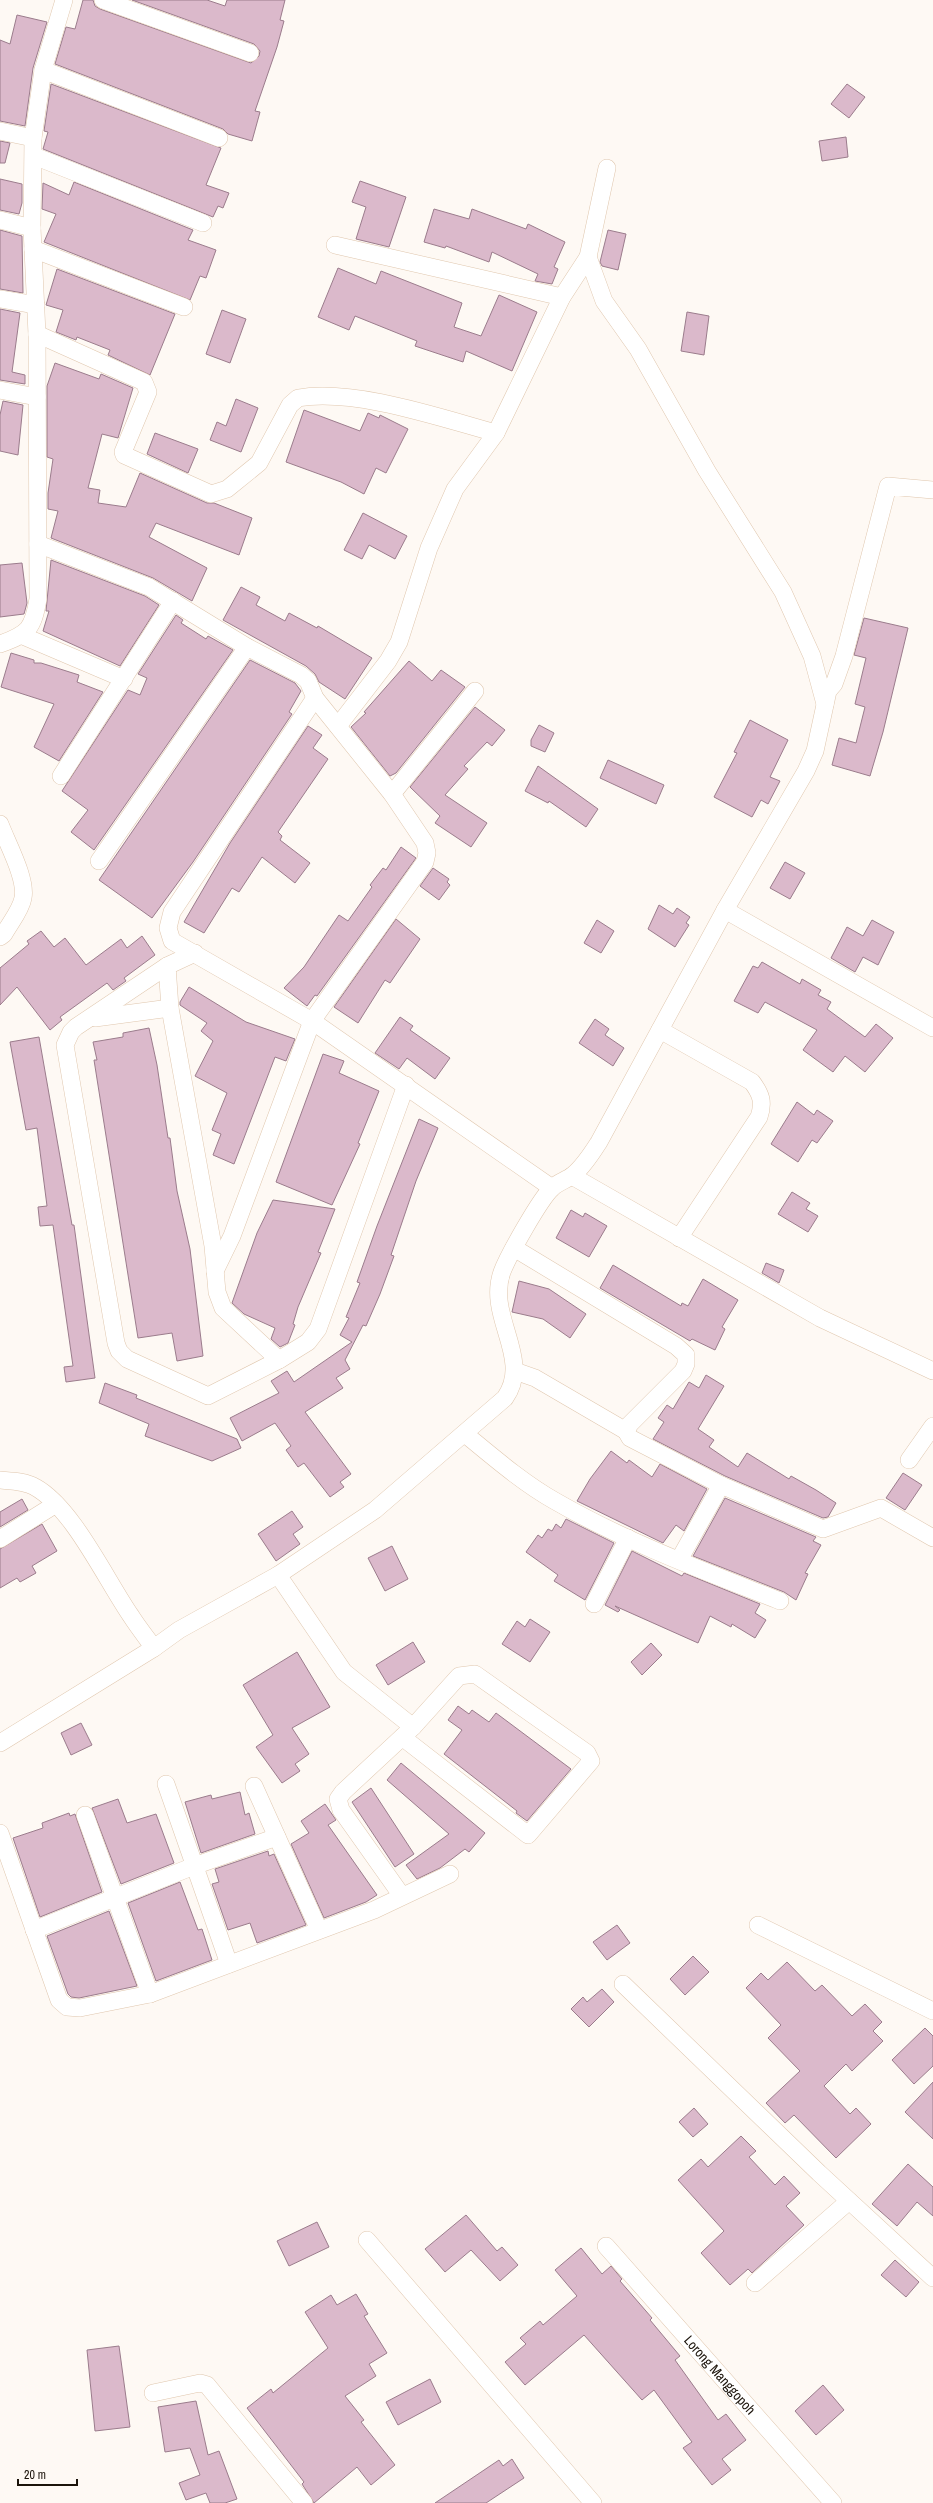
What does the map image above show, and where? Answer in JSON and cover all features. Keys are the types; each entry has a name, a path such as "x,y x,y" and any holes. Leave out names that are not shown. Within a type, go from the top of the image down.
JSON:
{"street":[{"path":"0,644 23,636 33,622 36,610 38,544 37,334 32,228 33,138 44,70 64,0"},
{"path":"103,0 250,53"},
{"path":"44,70 219,138"},
{"path":"0,130 33,138"},
{"path":"34,156 203,223"},
{"path":"338,726 388,661 399,642 438,522 455,489 496,433 562,297 588,257 607,168"},
{"path":"0,220 32,228"},
{"path":"335,245 562,297"},
{"path":"33,249 184,307"},
{"path":"588,257 604,301 638,349 707,471 784,592 812,656 825,704"},
{"path":"0,299 36,305"},
{"path":"37,334 144,382 148,392 123,452 124,455 211,494 227,489 260,462 290,405 298,398 351,399 403,407 496,433"},
{"path":"0,390 37,397"},
{"path":"0,1743 154,1648 179,1630 278,1575 375,1510 506,1398 513,1386 515,1371 498,1305 498,1292 502,1271 514,1248 552,1188 572,1176 599,1142 725,910 806,770 819,737 825,704 844,656 888,486 933,490"},
{"path":"38,544 144,585 173,601 247,647 301,675 308,681 315,698 392,794 425,843 427,853 425,862 312,1021 232,1236 216,1271"},
{"path":"61,776 173,601"},
{"path":"23,636 124,679"},
{"path":"99,861 247,647"},
{"path":"392,794 475,691"},
{"path":"315,698 168,921 172,941 195,952 312,1021 552,1188"},
{"path":"0,824 23,886 23,899 1,935"},
{"path":"725,910 933,1028"},
{"path":"195,952 167,966 71,1032 65,1045 119,1351 127,1359 150,1371 208,1396 279,1360 308,1342 318,1329 406,1085"},
{"path":"167,966 170,1008 216,1271 217,1292 223,1308 279,1360"},
{"path":"92,1019 170,1008"},
{"path":"660,1030 752,1082 762,1098 762,1106 759,1117 679,1238"},
{"path":"572,1176 820,1318 933,1371"},
{"path":"514,1248 676,1346 686,1355 686,1364 682,1371 630,1424 626,1431"},
{"path":"515,1371 535,1378 626,1431 630,1438 721,1484 823,1529 881,1508 933,1538"},
{"path":"909,1460 933,1426"},
{"path":"465,1434 497,1461 554,1500 628,1538 780,1601"},
{"path":"0,1480 27,1483 36,1487 56,1504 69,1520 130,1616 154,1648"},
{"path":"679,1560 721,1484"},
{"path":"0,1539 56,1504"},
{"path":"594,1604 628,1538"},
{"path":"278,1575 344,1672 408,1732 528,1835 591,1761 587,1753 471,1673 458,1676 408,1732 343,1792 337,1802 402,1896"},
{"path":"166,1784 229,1964"},
{"path":"254,1786 319,1930"},
{"path":"85,1815 150,1994"},
{"path":"0,1833 59,2000 67,2006 80,2008 150,1994 374,1910 450,1874"},
{"path":"34,1930 194,1866 277,1837"},
{"path":"758,1925 933,2010"},
{"path":"623,1984 849,2201 933,2278"},
{"path":"754,2283 849,2201"},
{"path":"367,2240 593,2503"},
{"name":"Lorong Manggopoh","path":"606,2246 833,2503"},
{"path":"153,2394 200,2382 207,2385 304,2503"}],"building":[{"path":"83,0 93,0 95,6 100,9 251,63 259,56 260,51 254,44 132,0 207,0 225,6 227,0 285,0 280,20 284,21 277,47 255,111 260,112 252,141 228,134 223,129 55,64 66,27 75,29"},
{"path":"17,15 47,22 33,68 25,126 0,121 0,40 10,44"},
{"path":"51,84 221,148 206,185 229,193 223,208 218,206 213,217 43,149 48,132 44,131"},
{"path":"847,84 865,97 849,118 831,104"},
{"path":"846,137 848,157 822,161 819,141"},
{"path":"0,141 10,143 5,163 0,163"},
{"path":"0,179 22,184 22,203 19,214 0,210"},
{"path":"360,181 406,197 389,247 356,239 366,207 352,202"},
{"path":"74,182 193,230 188,240 216,250 206,278 200,276 190,300 44,242 56,214 42,209 43,183 69,195"},
{"path":"434,209 469,219 472,209 526,229 528,224 565,242 554,267 558,269 552,284 535,281 538,274 492,252 489,262 446,246 445,248 424,242"},
{"path":"0,230 22,236 23,293 0,289"},
{"path":"608,230 626,234 618,270 602,266 600,262"},
{"path":"338,268 376,284 381,271 462,303 454,327 481,336 499,295 537,312 512,371 466,351 463,362 415,346 417,341 355,316 349,330 318,317"},
{"path":"57,269 175,314 150,375 108,355 110,350 77,337 76,340 56,332 63,310 46,305"},
{"path":"0,309 20,313 12,372 25,375 25,384 0,380"},
{"path":"222,310 246,319 230,363 206,354"},
{"path":"687,312 709,316 704,355 681,351"},
{"path":"55,363 99,379 101,374 133,388 118,438 102,434 88,488 100,490 98,503 126,507 140,473 207,503 214,503 252,518 239,555 156,523 149,537 207,568 192,601 153,578 51,538 58,511 48,509 48,493 53,459 47,457 47,386"},
{"path":"236,399 258,408 241,452 210,440 217,422 226,426"},
{"path":"3,401 23,405 18,455 0,451 0,415"},
{"path":"304,410 360,431 368,413 379,418 380,415 408,429 386,473 376,468 364,494 341,482 286,462"},
{"path":"155,433 198,449 188,473 147,454"},
{"path":"363,513 407,536 395,559 369,545 362,559 344,550"},
{"path":"51,560 145,596 159,605 120,666 43,631 49,611 46,611"},
{"path":"22,563 27,603 24,614 0,617 0,565"},
{"path":"241,587 260,597 256,605 285,621 289,613 317,628 318,626 372,658 345,699 319,682 315,674 306,666 223,620"},
{"path":"176,615 183,620 181,623 206,639 208,636 233,650 94,850 71,832 88,810 62,791 128,690 140,695 147,678 138,674"},
{"path":"864,618 908,628 883,732 870,776 832,765 839,738 856,743 865,707 855,704 866,658 854,655"},
{"path":"11,653 34,660 34,663 41,663 79,675 77,682 103,692 59,761 34,747 54,704 1,687"},
{"path":"250,660 295,683 301,691 289,712 292,714 193,862 152,918 99,880"},
{"path":"409,661 432,681 441,670 465,687 396,773 390,776 351,727 366,713 364,712"},
{"path":"475,707 505,730 492,746 487,742 464,766 468,769 445,795 487,823 471,847 435,823 440,816 410,787"},
{"path":"750,720 788,740 770,777 780,781 768,804 761,800 752,817 714,797 737,753 734,752"},
{"path":"539,725 554,733 545,752 531,746 531,740"},
{"path":"308,726 322,735 313,748 328,759 278,832 282,836 280,840 310,863 295,883 262,857 239,892 232,888 204,933 184,922 230,843"},
{"path":"608,760 664,785 656,804 600,778"},
{"path":"538,766 598,809 586,827 549,801 548,803 525,791"},
{"path":"401,847 416,858 317,996 315,995 307,1006 284,988 304,967 339,915 348,921 372,887 370,885 383,868 386,870"},
{"path":"785,862 805,873 790,899 770,888"},
{"path":"433,868 449,879 447,882 450,885 439,900 420,886"},
{"path":"659,905 673,914 677,908 690,917 686,923 689,925 675,947 648,929"},
{"path":"396,919 420,939 390,983 385,980 358,1023 334,1007"},
{"path":"597,920 614,931 601,953 584,943"},
{"path":"872,920 894,932 878,965 863,957 855,972 831,958 847,927 863,936"},
{"path":"41,931 54,947 65,938 86,965 121,939 127,948 142,936 155,955 124,978 126,981 113,990 107,983 60,1017 62,1020 50,1030 17,987 0,1005 0,968 29,944 27,941"},
{"path":"762,962 800,984 802,979 821,990 818,995 831,1002 827,1009 865,1037 876,1024 893,1038 865,1072 845,1056 833,1072 803,1050 817,1030 765,1002 758,1013 734,1001 753,966 758,968"},
{"path":"189,987 246,1022 295,1039 286,1061 275,1057 234,1164 213,1155 221,1134 212,1130 227,1093 195,1076 213,1041 201,1031 207,1023 180,1005 180,1002"},
{"path":"400,1017 413,1026 410,1030 450,1058 435,1079 407,1058 399,1069 375,1053"},
{"path":"595,1019 609,1029 605,1035 624,1048 613,1066 579,1043"},
{"path":"149,1028 157,1065 168,1138 170,1138 177,1191 190,1249 203,1356 177,1361 172,1333 138,1338 94,1060 97,1060 93,1042 123,1037 123,1033"},
{"path":"39,1037 72,1225 74,1225 95,1378 66,1382 64,1367 73,1366 53,1225 40,1226 38,1207 47,1206 37,1128 26,1130 10,1042"},
{"path":"323,1054 344,1061 339,1073 379,1091 358,1143 360,1144 332,1205 276,1182"},
{"path":"797,1102 814,1115 817,1110 833,1121 817,1143 812,1140 798,1162 771,1144"},
{"path":"419,1119 438,1128 416,1181 391,1255 394,1256 380,1294 366,1326 363,1325 345,1360 350,1369 336,1378 343,1388 305,1412 351,1474 340,1482 344,1487 330,1497 304,1463 298,1467 286,1450 291,1446 275,1423 242,1441 230,1418 279,1393 271,1381 287,1371 294,1382 352,1342 340,1335 349,1318 346,1317 360,1283 357,1282 377,1226"},
{"path":"792,1192 810,1203 806,1209 818,1216 808,1232 778,1214"},
{"path":"273,1200 335,1209 318,1252 321,1253 298,1307 293,1324 295,1325 288,1343 280,1347 271,1339 275,1328 244,1314 232,1303 257,1233"},
{"path":"571,1210 583,1217 585,1213 607,1226 589,1257 556,1238"},
{"path":"766,1263 784,1270 779,1283 762,1273"},
{"path":"613,1265 681,1306 682,1303 688,1306 703,1279 738,1300 722,1327 725,1329 715,1350 692,1339 690,1341 600,1288"},
{"path":"519,1281 549,1289 586,1314 570,1338 543,1319 512,1312"},
{"path":"706,1375 724,1386 698,1429 714,1440 709,1447 738,1467 747,1453 789,1479 791,1476 816,1490 836,1503 828,1517 823,1518 725,1476 653,1439 664,1422 658,1418 667,1405 673,1409 689,1382 699,1388"},
{"path":"105,1383 137,1395 136,1398 237,1439 241,1448 212,1461 145,1436 149,1424 99,1403"},
{"path":"611,1451 627,1463 629,1460 652,1477 660,1464 707,1489 684,1531 676,1525 663,1543 577,1501 590,1479"},
{"path":"903,1473 922,1485 905,1510 886,1498"},
{"path":"725,1498 816,1537 813,1541 821,1545 805,1573 808,1574 796,1600 784,1592 693,1556"},
{"path":"22,1499 28,1510 0,1527 0,1512"},
{"path":"292,1511 303,1527 293,1534 300,1544 276,1561 258,1534"},
{"path":"566,1519 614,1543 585,1600 554,1581 558,1575 526,1552 538,1535 542,1538 548,1529 552,1531 556,1524 561,1528"},
{"path":"42,1524 57,1551 32,1566 36,1573 20,1582 17,1578 0,1588 0,1549"},
{"path":"392,1546 408,1579 385,1591 368,1558"},
{"path":"632,1551 682,1576 684,1573 760,1604 755,1613 766,1620 755,1638 732,1624 731,1627 710,1616 698,1643 615,1606 620,1610 618,1612 605,1605"},
{"path":"530,1619 550,1632 530,1662 502,1644 517,1621 525,1627"},
{"path":"413,1642 425,1662 388,1685 376,1665"},
{"path":"651,1643 662,1655 642,1675 631,1662"},
{"path":"297,1652 330,1707 292,1728 309,1754 295,1764 300,1771 282,1783 256,1747 273,1735 243,1685"},
{"path":"458,1706 469,1714 472,1710 489,1722 496,1713 571,1769 527,1821 516,1813 517,1811 444,1754 462,1730 448,1720"},
{"path":"81,1723 92,1745 71,1755 61,1733"},
{"path":"401,1763 485,1833 469,1852 465,1849 440,1868 417,1879 406,1865 449,1834 387,1780"},
{"path":"371,1788 414,1854 395,1867 352,1802"},
{"path":"240,1792 245,1815 249,1813 255,1834 201,1853 185,1802 211,1795 212,1799"},
{"path":"118,1799 127,1823 156,1814 174,1863 121,1884 92,1808"},
{"path":"325,1804 336,1820 328,1825 377,1895 366,1902 324,1918 291,1844 309,1833 301,1821"},
{"path":"69,1813 70,1816 75,1814 102,1892 40,1917 13,1838 43,1828 42,1823"},
{"path":"268,1851 269,1856 274,1854 306,1925 257,1943 250,1923 228,1930 212,1884 219,1882 215,1869"},
{"path":"180,1882 198,1930 202,1929 212,1960 156,1981 128,1903"},
{"path":"109,1911 137,1986 79,1998 71,1997 68,1994 47,1936"},
{"path":"617,1925 630,1943 607,1960 593,1942"},
{"path":"693,1956 709,1972 685,1995 670,1979"},
{"path":"787,1962 815,1991 822,1985 852,2016 865,2004 882,2022 873,2031 883,2041 852,2071 846,2064 824,2086 850,2114 856,2108 871,2124 836,2158 794,2115 785,2123 766,2103 800,2071 768,2038 781,2025 746,1988 761,1973 768,1980"},
{"path":"602,1989 614,2002 589,2027 571,2009 583,1997 587,2002"},
{"path":"925,2028 933,2036 933,2066 914,2084 892,2060"},
{"path":"933,2082 933,2139 905,2112"},
{"path":"694,2108 708,2124 693,2137 679,2122"},
{"path":"741,2136 756,2151 749,2157 775,2185 784,2176 800,2193 786,2206 804,2225 752,2273 748,2269 730,2285 701,2253 724,2231 678,2180 701,2159 708,2167"},
{"path":"908,2164 933,2187 933,2216 917,2202 897,2226 872,2204"},
{"path":"466,2215 497,2251 502,2247 518,2265 500,2281 471,2250 445,2272 425,2249"},
{"path":"317,2222 329,2247 289,2266 277,2241"},
{"path":"581,2248 602,2274 611,2266 622,2279 620,2281 652,2318 650,2320 680,2356 675,2360 718,2420 726,2414 746,2440 722,2459 731,2470 712,2485 683,2448 692,2442 654,2390 642,2400 584,2335 525,2385 505,2362 526,2344 520,2338 540,2321 543,2325 577,2296 555,2270"},
{"path":"895,2260 919,2282 906,2297 881,2275"},
{"path":"356,2294 368,2314 364,2316 387,2353 369,2364 376,2376 345,2396 364,2420 361,2422 395,2465 371,2485 357,2467 314,2503 302,2484 304,2482 247,2408 271,2389 273,2393 328,2348 305,2312 331,2295 337,2305"},
{"path":"119,2346 130,2427 95,2431 87,2350"},
{"path":"430,2379 441,2402 398,2425 386,2402"},
{"path":"823,2385 844,2410 816,2435 795,2411"},
{"path":"196,2401 208,2455 219,2451 237,2499 225,2503 210,2503 206,2493 186,2500 179,2483 200,2475 190,2448 165,2452 158,2407"},
{"path":"512,2459 524,2478 486,2503 435,2503 499,2460 503,2466"}]}
